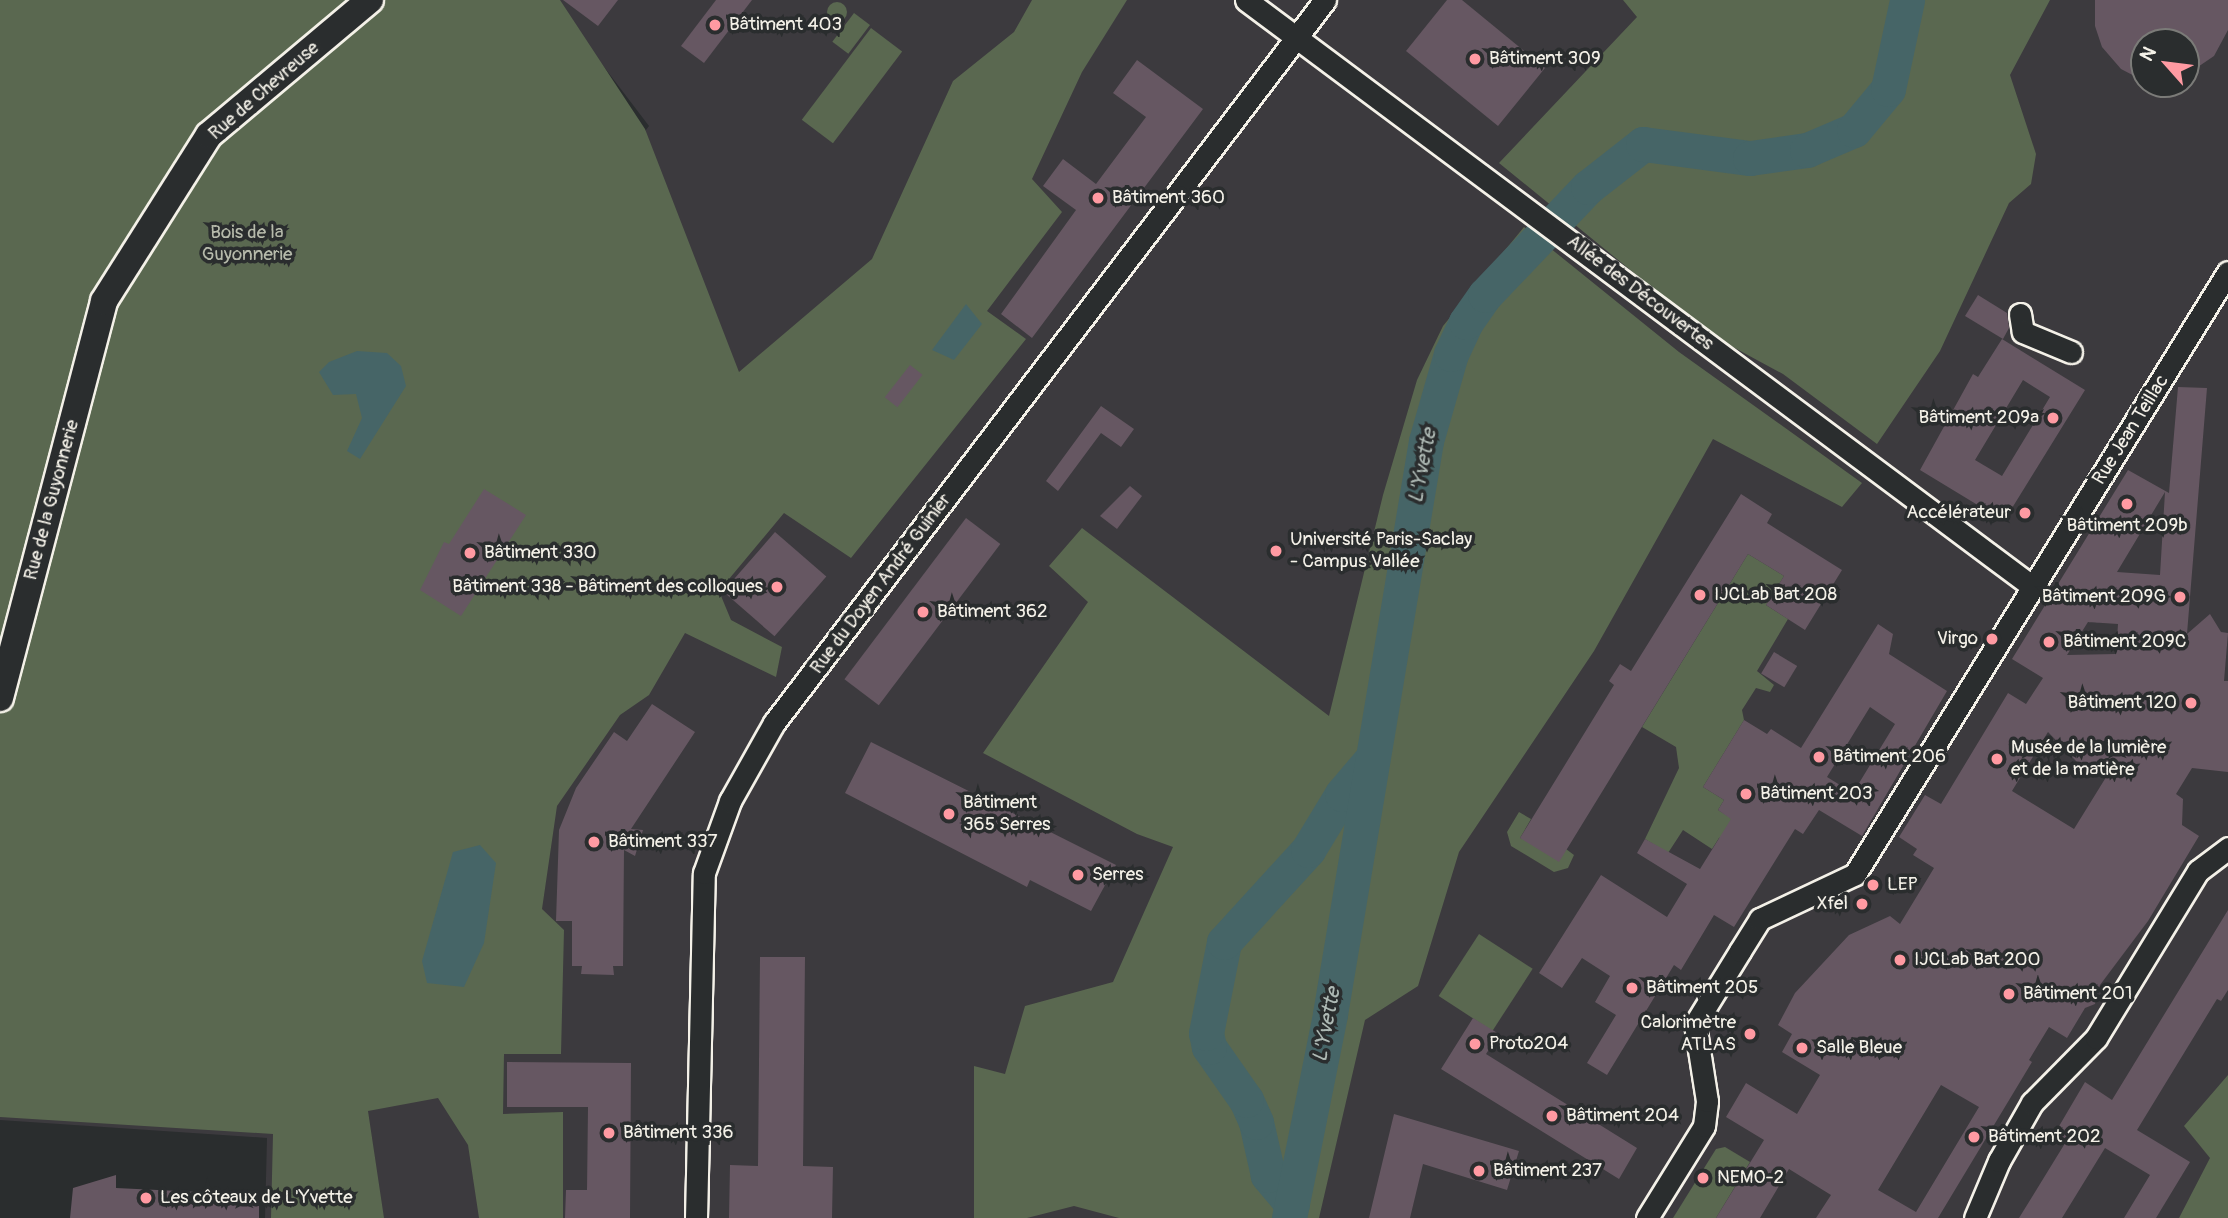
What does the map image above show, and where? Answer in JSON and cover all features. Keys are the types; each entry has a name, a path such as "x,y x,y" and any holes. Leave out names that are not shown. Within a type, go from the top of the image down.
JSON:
{"street":[{"name":"Rue de Chevreuse","path":"104,302 209,135 370,0"},
{"name":"Allée des Découvertes","path":"1246,0 2033,587"},
{"name":"Rue du Doyen André Guinier","path":"696,1218 704,873 730,801 774,723 1325,0"},
{"name":"Rue Jean Teillac","path":"1647,1218 1704,1126 1707,1101 1695,1024 1760,919 1856,874 2228,272"},
{"name":"Rue de la Guyonnerie","path":"0,698 104,302"},
{"path":"2020,314 2023,332 2071,352"},
{"path":"1975,1218 1999,1161 2032,1103 2096,1038 2198,871 2228,848"}],"shaded area":[{"name":"Université Paris-Saclay - Campus Vallée","path":"553,0 2228,0 2228,1218 265,1218 267,1138 0,1120 0,977 649,126"}],"green space":[{"name":"Bois de la Guyonnerie","path":"0,0 560,0 645,129 739,372 872,259 953,81 1014,32 1032,0 1127,0 1082,72 1032,179 1062,212 987,311 1026,339 851,558 784,513 719,591 731,620 782,647 776,677 685,633 649,695 620,715 557,806 542,909 564,930 561,1054 504,1054 503,1114 563,1112 563,1218 479,1218 468,1145 438,1098 368,1111 384,1218 271,1218 273,1134 0,1117"},
{"path":"1623,0 2050,0 2010,75 2036,154 2031,184 2009,203 1940,351 1877,444 1783,374 1709,334 1499,163 1637,17"},
{"path":"833,2 841,2 847,12 841,22 833,22 827,16 827,8"},
{"path":"854,13 870,25 848,54 832,42"},
{"path":"871,28 902,51 833,143 802,120"},
{"path":"1524,227 1679,352 1862,483 1842,507 1713,439 1594,651 1459,852 1418,986 1365,1020 1319,1218 1119,1218 1074,1206 1027,1218 974,1218 974,1066 1005,1074 1025,1006 1113,982 1173,847 1137,834 983,753 1088,602 1049,566 1082,528 1329,716 1383,495 1417,380 1443,326"},
{"path":"1748,554 1784,576 1766,605 1788,619 1757,671 1774,685 1770,692 1756,688 1742,710 1744,720 1703,787 1724,800 1718,810 1744,826 1719,838 1712,849 1683,830 1668,853 1645,839 1679,768 1676,747 1642,727"},
{"path":"1519,812 1531,819 1520,838 1566,849 1574,855 1568,868 1554,872 1511,846 1507,832"},
{"path":"1479,934 1533,969 1492,1031 1439,996"},
{"path":"2228,1075 2228,1218 2179,1218 2210,1158 2184,1126"},
{"path":"1725,1147 1750,1162 1716,1218 1673,1218 1716,1149"}],"water":[{"path":"966,304 982,324 954,360 932,350"},
{"path":"357,351 387,353 401,366 406,386 360,459 347,451 362,418 356,394 333,395 319,372 329,362"},
{"path":"480,845 496,863 484,943 464,987 427,983 422,961 453,852"}],"building":[{"path":"563,0 618,0 598,26"},
{"name":"Bâtiment 403","path":"716,0 752,0 704,63 681,46"},
{"name":"Bâtiment 309","path":"1447,0 1462,0 1545,68 1498,126 1406,51"},
{"path":"2095,0 2228,0 2228,30 2214,56 2200,66 2200,28 2130,28 2130,74 2121,69 2102,47 2095,26"},
{"name":"Bâtiment 360","path":"1137,60 1203,109 1032,338 1001,314 1076,210 1043,186 1063,159 1096,184 1146,117 1113,93"},
{"path":"1978,295 2007,313 2009,328 2003,339 1965,316"},
{"name":"Bâtiment 209a","path":"2002,339 2085,390 2004,521 1920,470 1973,374 1978,377","holes":["2023,380 2050,397 2002,476 1975,460"]},
{"path":"910,365 923,375 897,407 885,397"},
{"path":"2178,387 2207,388 2187,634 2210,614 2221,632 2228,633 2224,681 2228,681 2228,772 2192,768 2176,794 2183,799 2182,825 2199,836 2148,921 2100,985 2095,1004 2085,1008 2067,1038 2049,1027 2029,1060 2032,1062 1938,1218 1816,1218 1831,1195 1789,1169 1760,1218 1716,1218 1764,1140 1726,1117 1746,1083 1797,1114 1820,1075 1782,1052 1792,1034 1778,1025 1795,993 1849,935 1890,916 1900,924 1934,868 1913,855 1917,849 1899,837 1925,795 1941,804 2008,693 2026,704 2043,678 2012,659 2128,470 2169,493","holes":["2165,492 2160,575 2117,572","2088,622 2118,624 2116,654 2067,655","2048,732 2076,761 2108,774 2074,829 2012,791","1941,1085 1979,1107 1916,1212 1878,1190"]},
{"path":"1101,406 1134,429 1121,447 1101,433 1058,491 1046,481"},
{"path":"1130,486 1142,496 1117,529 1100,516"},
{"name":"Bâtiment 330","path":"484,489 526,515 461,616 420,590 444,542 449,544"},
{"path":"1741,494 1772,514 1767,523 1842,570 1805,630 1766,605 1784,576 1748,554 1559,862 1520,838 1614,685 1609,681 1620,664 1631,671"},
{"name":"Bâtiment 362","path":"966,518 1000,544 879,705 844,679"},
{"name":"Bâtiment 338 - Bâtiment des colloques","path":"775,532 826,577 774,636 723,592"},
{"path":"1878,624 1893,634 1889,654 1947,691 1862,836 1819,810 1803,834 1795,829 1734,927 1714,915 1681,970 1674,965 1607,1075 1587,1063 1616,1015 1595,1002 1610,976 1582,958 1562,988 1539,973 1601,875 1667,917 1687,884 1637,853 1645,839 1700,869 1731,819 1718,810 1724,800 1703,787 1744,720 1767,734 1771,729 1801,748","holes":["1870,707 1895,724 1853,793 1827,777"]},
{"path":"1774,652 1797,666 1784,687 1761,673"},
{"name":"Bâtiment 337","path":"652,704 695,732 631,829 643,830 635,856 624,850 623,966 613,966 614,975 581,974 582,966 572,966 572,921 556,921 559,830 576,788 614,732 627,741"},
{"name":"Bâtiment 365 Serres","path":"871,742 1116,865 1091,911 1030,880 1027,887 845,793"},
{"path":"2228,910 2228,990 2221,1001 2217,999 2137,1130 2190,1162 2156,1218 2124,1218 2150,1175 2105,1148 2062,1218 2019,1218 2067,1140 2055,1133 2085,1082 2112,1100"},
{"path":"760,957 805,957 803,1166 833,1167 832,1218 729,1218 730,1165 758,1166"},
{"name":"Bâtiment 204","path":"1473,1018 1499,1034 1486,1054 1637,1148 1619,1179 1441,1069"},
{"name":"Bâtiment 336","path":"507,1062 631,1063 630,1218 565,1218 566,1190 587,1190 588,1107 507,1107"},
{"name":"Bâtiment 237","path":"1394,1114 1519,1151 1507,1190 1423,1164 1410,1218 1369,1218"},
{"name":"Les côteaux de L'Yvette","path":"116,1175 116,1188 220,1193 219,1203 259,1206 259,1218 70,1218 73,1188"}],"waterway":[{"name":"L'Yvette","path":"1289,1218 1330,1014 1426,441 1451,354 1466,322 1485,295 1588,187 1643,144 1750,158 1807,150 1854,130 1888,89 1907,0"},
{"path":"1292,1204 1268,1175 1256,1122 1246,1100 1209,1047 1206,1033 1224,942 1308,850 1342,794 1370,761"}],"place":[{"name":"Bâtiment 403","path":"715,25"},
{"name":"Bâtiment 309","path":"1475,59"},
{"name":"Bâtiment 360","path":"1098,198"},
{"name":"Bâtiment 209a","path":"2053,418"},
{"name":"Bâtiment 209b","path":"2127,504"},
{"name":"Accélérateur","path":"2025,513"},
{"name":"Université Paris-Saclay - Campus Vallée","path":"1276,551"},
{"name":"Bâtiment 330","path":"470,553"},
{"name":"Bâtiment 338 - Bâtiment des colloques","path":"777,587"},
{"name":"IJCLab Bat 208","path":"1700,595"},
{"name":"Bâtiment 209G","path":"2180,597"},
{"name":"Bâtiment 362","path":"923,612"},
{"name":"Virgo","path":"1992,639"},
{"name":"Bâtiment 209C","path":"2049,642"},
{"name":"Bâtiment 120","path":"2191,703"},
{"name":"Bâtiment 206","path":"1819,757"},
{"name":"Musée de la lumière et de la matière","path":"1997,759"},
{"name":"Bâtiment 203","path":"1746,794"},
{"name":"Bâtiment 365 Serres","path":"949,814"},
{"name":"Bâtiment 337","path":"594,842"},
{"name":"Serres","path":"1078,875"},
{"name":"LEP","path":"1873,885"},
{"name":"Xfel","path":"1862,904"},
{"name":"IJCLab Bat 200","path":"1900,960"},
{"name":"Bâtiment 205","path":"1632,988"},
{"name":"Bâtiment 201","path":"2009,994"},
{"name":"Calorimètre ATLAS","path":"1750,1034"},
{"name":"Proto204","path":"1475,1044"},
{"name":"Salle Bleue","path":"1802,1048"},
{"name":"Bâtiment 204","path":"1552,1116"},
{"name":"Bâtiment 336","path":"609,1133"},
{"name":"Bâtiment 202","path":"1974,1137"},
{"name":"Bâtiment 237","path":"1479,1171"},
{"name":"NEMO-2","path":"1703,1178"},
{"name":"Les côteaux de L'Yvette","path":"146,1198"}]}
